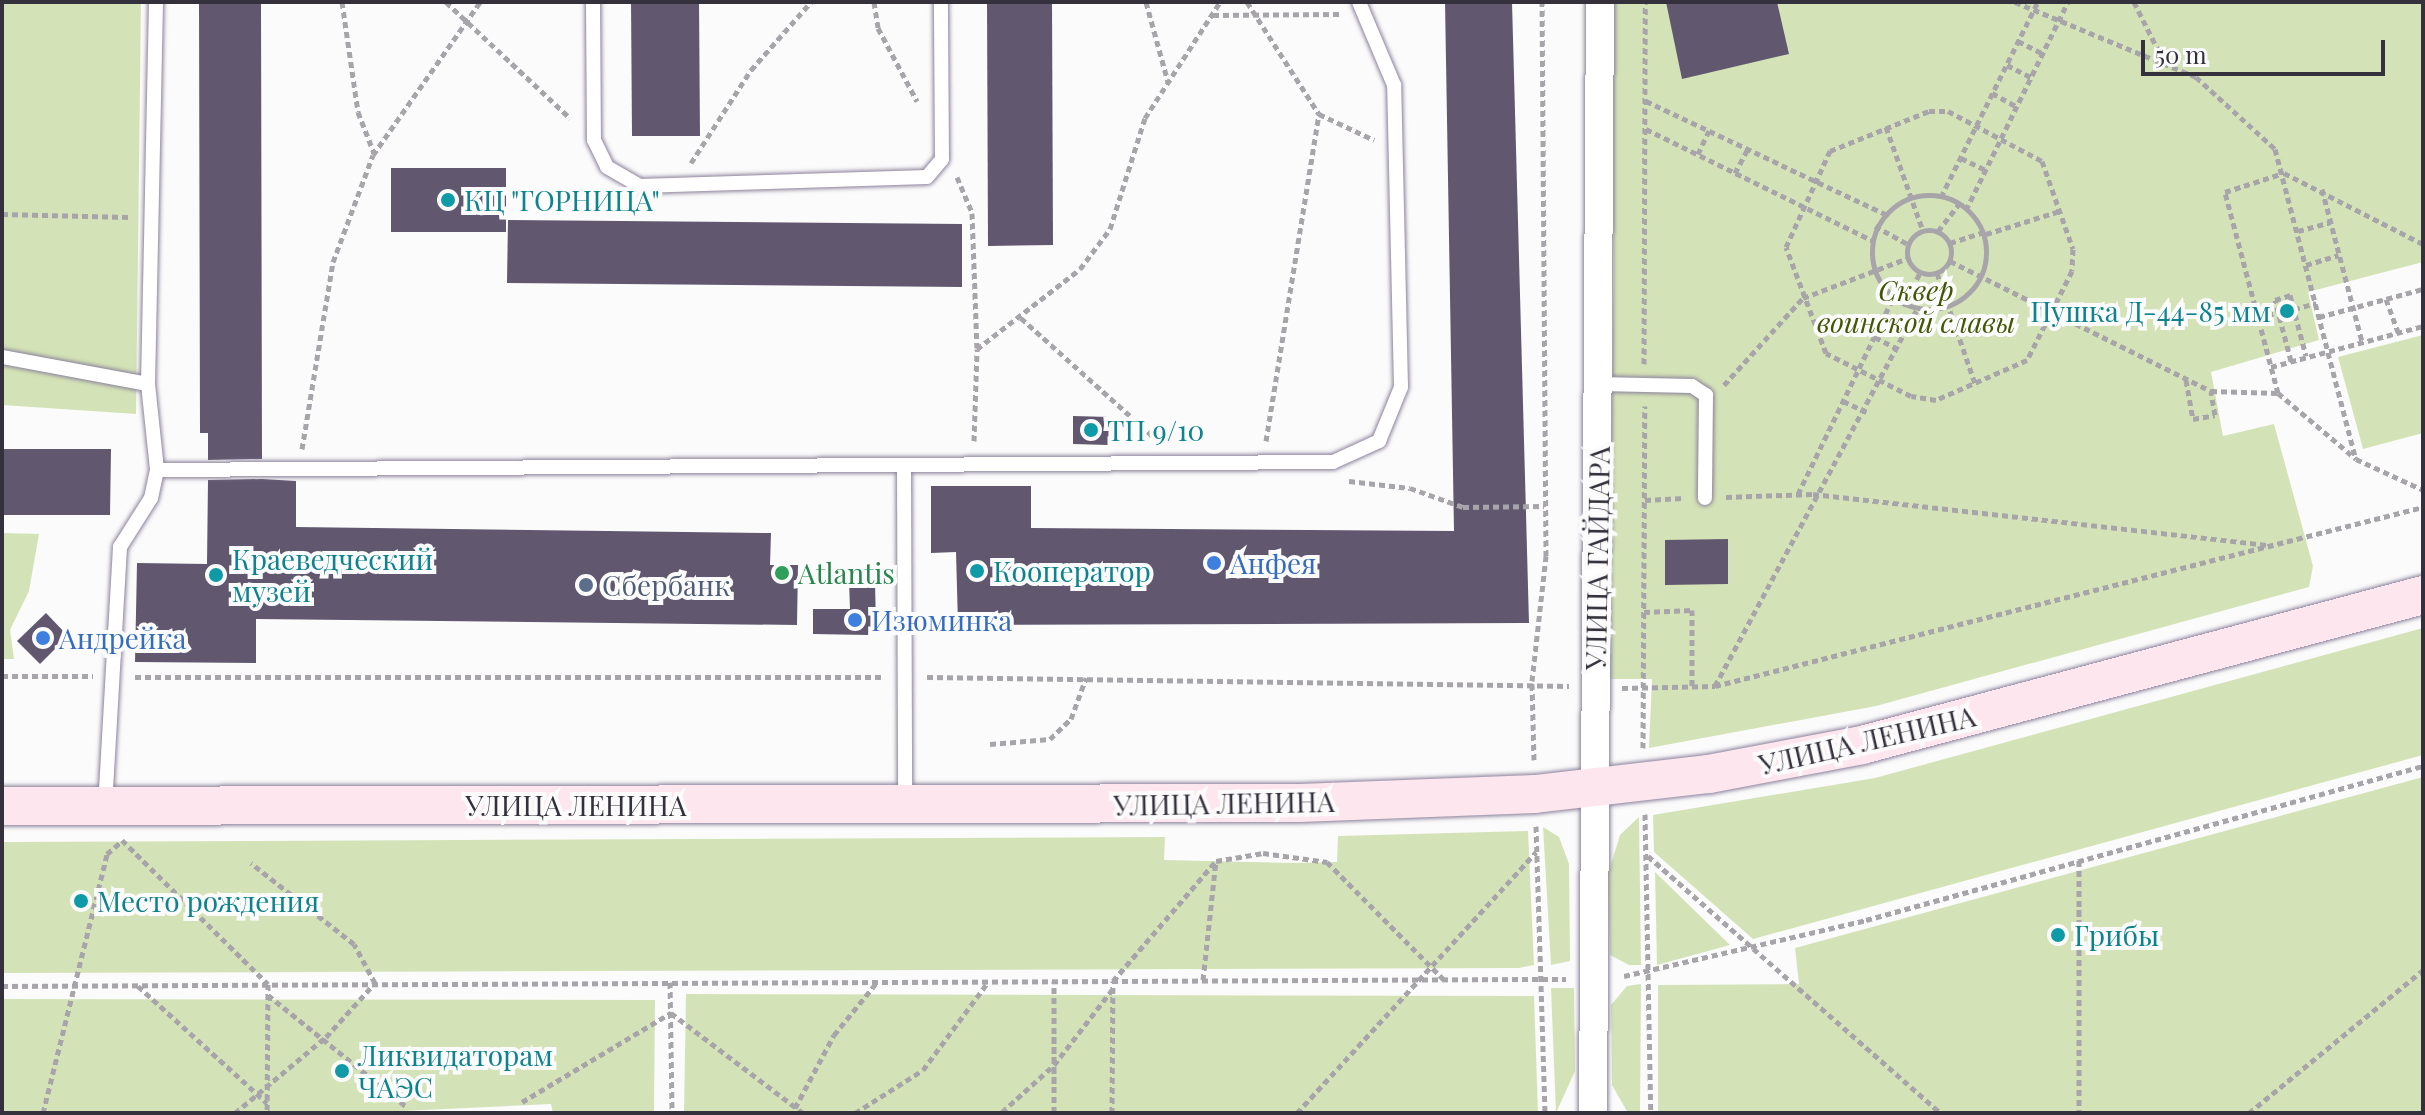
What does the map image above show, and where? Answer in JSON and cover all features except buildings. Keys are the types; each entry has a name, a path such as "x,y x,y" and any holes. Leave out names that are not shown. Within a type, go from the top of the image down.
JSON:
{"main road":[{"name":"УЛИЦА ЛЕНИНА","path":"2,806 117,817 905,802 1300,803 1535,794 1642,783 1862,745 2423,595"}],"street":[{"name":"УЛИЦА ГАЙДАРА","path":"1593,1113 1600,2"}],"lane":[{"path":"117,817 110,677 120,547 151,498 157,470 148,384 156,2"},
{"path":"593,2 594,140 620,179 678,184 927,177 937,171 942,149 941,2"},
{"path":"157,470 1333,462 1379,441 1401,387 1394,85 1361,8"},
{"path":"2,357 148,384"},
{"path":"1599,384 1692,386 1706,395 1705,498"},
{"path":"904,465 908,677 905,802"}],"path":[{"path":"342,2 358,112 374,154"},
{"path":"446,2 594,140"},
{"path":"300,469 333,262 374,154 480,2"},
{"path":"678,184 751,70 811,2"},
{"path":"874,2 878,28 972,213 977,349 974,464"},
{"path":"1146,2 1168,82"},
{"path":"977,349 1021,318 1080,269 1110,229 1145,118 1220,2"},
{"path":"1247,2 1319,114 1396,148"},
{"path":"1542,2 1546,556 1532,681 1545,1113"},
{"path":"1645,2 1645,688 1642,783 1648,856 1651,1113"},
{"path":"2015,2 2196,77 2275,149 2330,349 2356,459"},
{"path":"1941,197 2038,2"},
{"path":"1966,210 2068,2"},
{"path":"2134,2 2165,64"},
{"path":"1212,15 1361,8"},
{"path":"2018,41 2043,54"},
{"path":"2007,65 2031,78"},
{"path":"1992,93 2017,107"},
{"path":"1646,101 1887,215"},
{"path":"1938,109 1976,126 2042,161 2073,249 2072,271 2052,316 2027,360 1976,386 1924,400 1826,353 1786,247 1803,206 1838,143 1938,109"},
{"path":"1263,463 1319,114"},
{"path":"1886,127 1923,231"},
{"path":"1646,129 1874,241"},
{"path":"1698,154 1709,130"},
{"path":"1735,173 1748,149"},
{"path":"1961,158 1986,170"},
{"path":"2423,244 2322,188 2284,173 2225,192 2278,393 2356,459 2423,490"},
{"path":"2322,188 2362,341"},
{"path":"1909,196 1941,197 1960,203 1985,233 1981,281 1947,309 1903,306 1873,272 1875,226 1909,196"},
{"path":"1938,231 1960,203"},
{"path":"1950,243 2060,211"},
{"path":"2,214 152,216"},
{"path":"2298,231 2331,222"},
{"path":"1875,226 1907,244"},
{"path":"1907,244 1923,231 1938,231 1950,243 1950,261 1937,273 1920,273"},
{"path":"1907,244 1908,258 1920,273"},
{"path":"2306,265 2339,255"},
{"path":"1706,395 1734,380 1803,298 1908,258"},
{"path":"1950,261 1981,281 2211,391 2278,393"},
{"path":"1903,306 1920,273"},
{"path":"1937,273 1976,386"},
{"path":"2319,317 2423,289"},
{"path":"2291,361 2275,300 2290,295 2306,356"},
{"path":"1798,494 1894,296"},
{"path":"2386,299 2398,332"},
{"path":"2294,309 2316,303"},
{"path":"1715,686 1813,494 1867,412 1918,307"},
{"path":"2258,318 2279,312"},
{"path":"1021,318 1182,463"},
{"path":"2271,367 2423,326"},
{"path":"1875,337 1898,349"},
{"path":"2186,380 2193,419 2215,415 2211,391"},
{"path":"1843,401 1867,412"},
{"path":"1645,500 1813,494 2278,547"},
{"path":"2,676 1086,678 1532,681 1596,689 1715,686 2278,547 2423,507"},
{"path":"1644,612 1692,610 1692,686"},
{"path":"127,693 128,677"},
{"path":"990,744 1050,739 1071,719 1086,678"},
{"path":"2,986 1444,980 1651,974 2423,766"},
{"path":"117,817 268,984 267,1113"},
{"path":"43,1113 69,985 117,817"},
{"path":"1297,1113 1537,851"},
{"path":"1112,1113 1113,981 1216,861 1263,853 1327,862 1444,980"},
{"path":"1648,856 1749,949 1941,1113"},
{"path":"2079,860 2079,1113"},
{"path":"1203,980 1216,861"},
{"path":"251,863 354,944 375,983"},
{"path":"2249,1113 2423,970"},
{"path":"855,1113 923,1070 989,981"},
{"path":"1054,981 1054,1113"},
{"path":"670,982 672,1113"},
{"path":"795,1108 834,1035 877,982"},
{"path":"235,1113 268,1080 326,1037 375,983"},
{"path":"137,985 267,1104"},
{"path":"1002,1112 1054,1065 1113,989"},
{"path":"268,995 326,1037 407,1107"},
{"path":"671,1013 803,1113"},
{"path":"522,1102 671,1013"}],"green space":[{"path":"2,2 141,2 136,414 2,405"},
{"name":"Сквер воинской славы","path":"1608,2 2423,2 2423,262 2308,292 2319,340 2211,372 2223,436 2274,424 2313,566 2309,587 1876,706 1649,748 1652,679 1608,679 1614,266"},
{"path":"2423,335 2423,433 2363,449 2338,357"},
{"path":"2,533 39,534 29,591 10,630 14,659 2,659"},
{"path":"2423,628 2423,755 1753,939 1654,852 1653,815 1875,778"},
{"path":"2423,777 2423,1113 1658,1113 1658,985 1799,984 1795,948"},
{"path":"1639,817 1641,965 1629,965 1610,955 1608,874 1620,835"},
{"path":"1543,827 1559,837 1569,864 1570,961 1551,965"},
{"path":"1528,831 1534,965 1519,968 2,973 2,842 1165,837 1164,860 1294,863 1337,862 1338,836"},
{"path":"1655,872 1730,945 1657,965"},
{"path":"1641,984 1640,1113 1628,1113 1612,1085 1611,1005 1627,986"},
{"path":"1551,988 1574,988 1575,1071 1556,1113"},
{"path":"686,994 1534,996 1538,1113 684,1113"},
{"path":"2,999 655,1000 654,1113 553,1113 551,1104 360,1113 2,1113"}],"place":[{"name":"КЦ \"ГОРНИЦА\"","path":"448,200"},
{"name":"Пушка Д-44-85 мм","path":"2287,311"},
{"name":"ТП 9/10","path":"1091,430"},
{"name":"Анфея","path":"1214,563"},
{"name":"Кооператор","path":"977,571"},
{"name":"Atlantis","path":"782,573"},
{"name":"Краеведческий музей","path":"216,575"},
{"name":"Сбербанк","path":"586,585"},
{"name":"Изюминка","path":"855,620"},
{"name":"Андрейка","path":"43,638"},
{"name":"Место рождения","path":"81,901"},
{"name":"Грибы","path":"2058,935"},
{"name":"Ликвидаторам ЧАЭС","path":"342,1071"}]}
